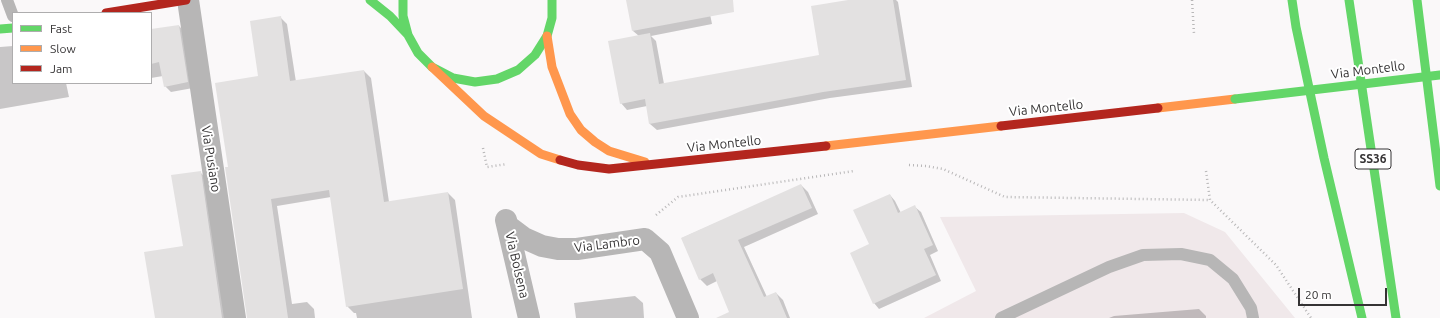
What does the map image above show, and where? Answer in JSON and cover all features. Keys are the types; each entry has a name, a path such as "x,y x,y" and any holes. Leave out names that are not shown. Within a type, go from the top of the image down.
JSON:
{"main road":[{"path":"112,12 187,0"},
{"path":"370,0 390,16 408,35"},
{"path":"403,0 403,16 408,35 418,53 432,67 452,78 475,82 497,79 518,70 535,55 547,36 552,18 552,0"},
{"path":"1292,0 1296,27 1322,150 1362,318"},
{"name":"SS36","path":"1349,0 1396,318"},
{"path":"1417,0 1440,186"},
{"path":"0,29 12,28"},
{"name":"Via Montello","path":"547,36 552,67 570,114 581,130 594,142 609,151 655,165"},
{"name":"Via Montello","path":"432,67 484,116 542,154 578,165 609,169 1440,75"}],"street":[{"name":"Via Pusiano","path":"187,0 235,318"},
{"name":"Via Lambro","path":"506,220 530,241 542,246 558,249 577,249 645,239 660,252 688,318"},
{"name":"Via Bolsena","path":"506,220 529,318"}],"lane":[{"path":"7,0 12,13"},
{"path":"1001,318 1109,267 1143,255 1181,254 1210,260 1233,279 1251,308 1253,318"}],"path":[{"path":"1192,0 1194,34"},
{"path":"902,164 943,169 1005,197 1210,200"},
{"path":"645,239 653,217 678,197 855,171"},
{"path":"1206,171 1210,200 1276,265 1311,318"}],"shaded area":[{"path":"1184,213 1225,232 1295,318 924,318 976,291 940,217"}],"building":[{"path":"626,0 733,0 734,12 632,31"},
{"path":"848,0 893,0 906,80 823,92 649,124 645,99 620,104 608,41 650,33 659,84 819,55 811,6"},
{"path":"281,16 290,81 364,70 384,202 448,192 463,289 346,307 329,190 271,199 288,318 247,318 225,167 228,167 215,83 258,76 250,21"},
{"path":"179,25 188,82 164,87 159,62 152,64 152,29"},
{"path":"201,171 222,318 155,318 144,252 183,246 171,175"},
{"path":"801,184 812,208 738,240 764,297 776,292 787,318 716,318 729,312 713,273 699,280 681,238"},
{"path":"890,194 898,213 915,205 933,245 924,249 936,275 873,304 850,253 869,244 853,210"}],"traffic: fast":[{"path":"370,0 390,16 408,35"},
{"path":"403,0 403,16 408,35 418,53 432,67 453,78 475,82 497,79 518,70 535,55 547,36 552,18 552,0"},
{"path":"1292,0 1296,27 1324,158 1362,318"},
{"path":"1349,0 1396,318"},
{"path":"1417,0 1440,186"},
{"path":"0,29 12,28"},
{"path":"1235,99 1440,75"}],"traffic: slow":[{"path":"547,36 552,67 570,114 581,130 609,151 645,162"},
{"path":"432,67 484,116 541,154 560,160"},
{"path":"1158,108 1235,99"},
{"path":"826,146 1001,126"}],"traffic: jam":[{"path":"112,12 186,0"},
{"path":"1001,126 1158,108"},
{"path":"560,160 578,165 609,169 826,146"}]}
